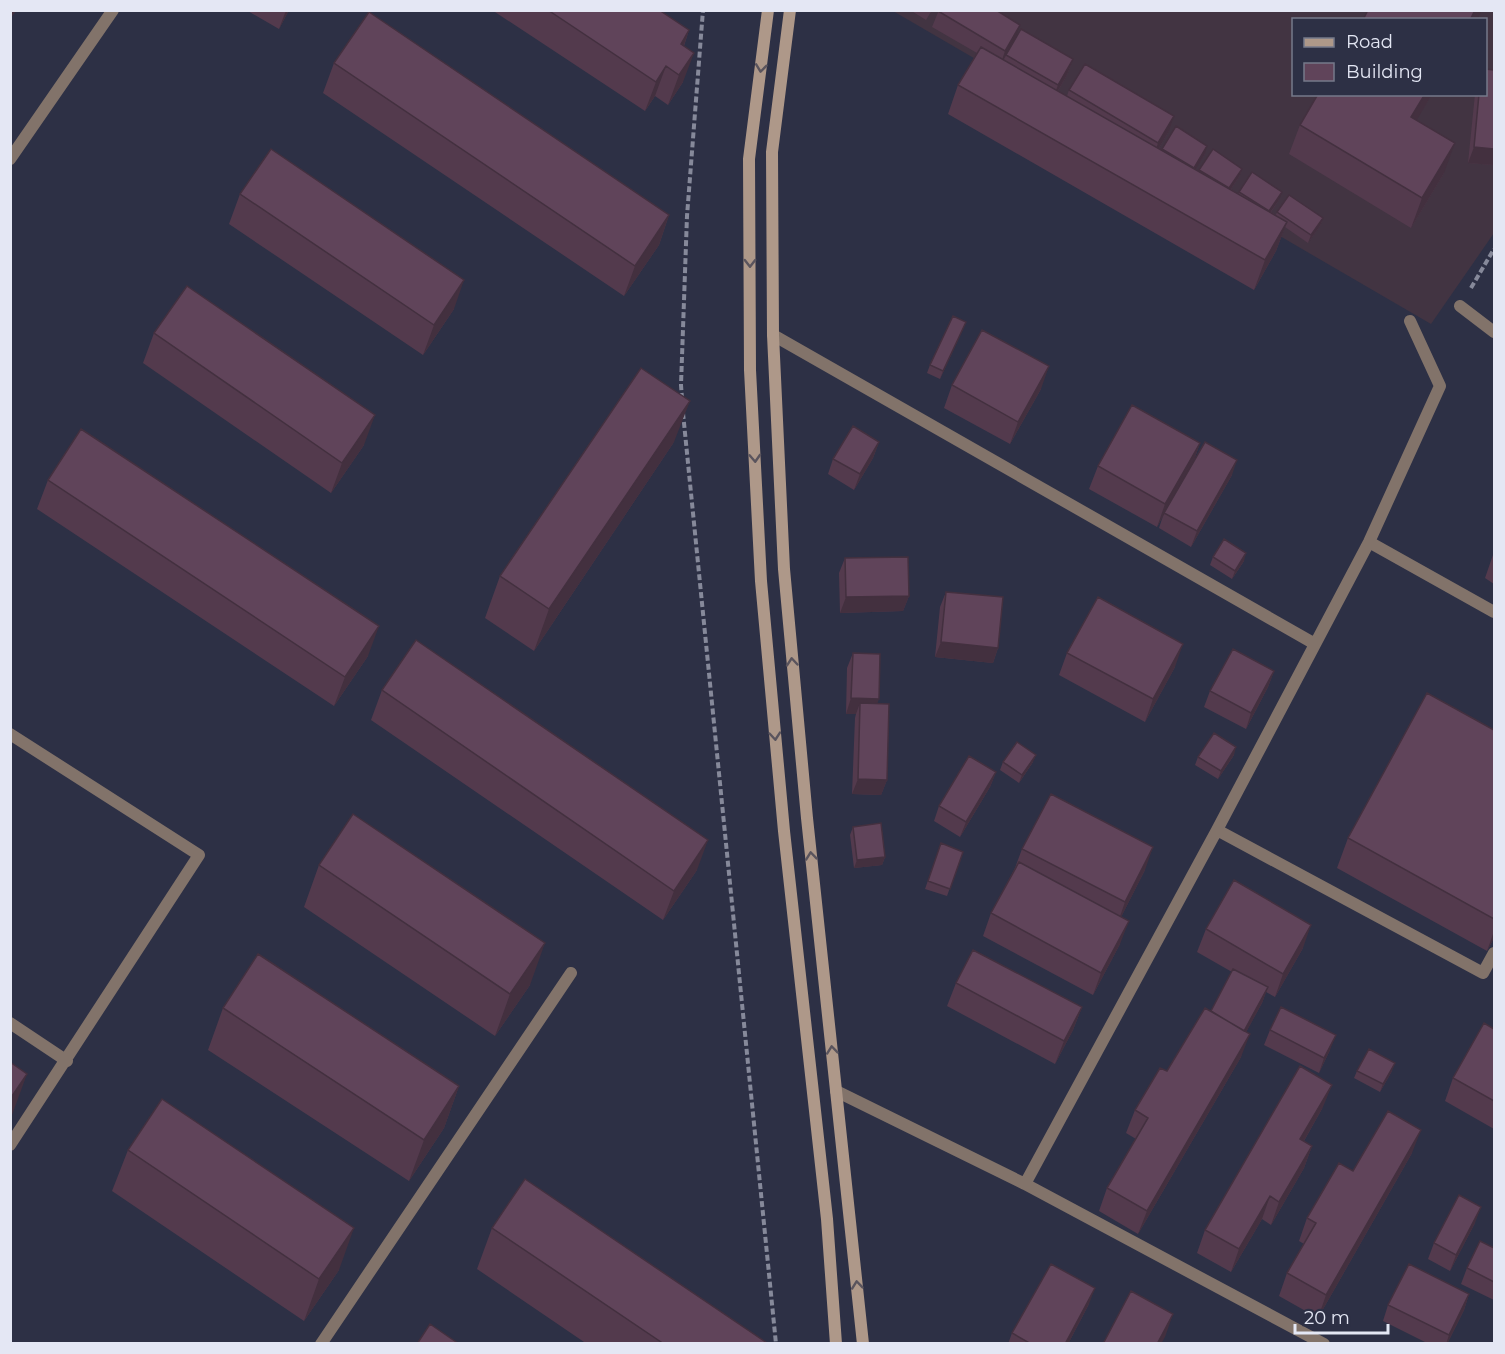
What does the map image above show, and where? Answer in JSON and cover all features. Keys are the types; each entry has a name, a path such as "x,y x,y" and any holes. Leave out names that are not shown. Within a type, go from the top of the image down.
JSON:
{"main road":[{"path":"790,10 772,152 773,335 784,569 806,806 863,1344"},
{"path":"767,11 749,159 750,370 760,581 784,831 826,1219 836,1344"}],"street":[{"path":"10,159 113,10"},
{"path":"1460,306 1494,332"},
{"path":"1025,1184 1315,644 1368,542 1440,386 1410,321"},
{"path":"773,335 1315,644"},
{"path":"1368,542 1494,612"},
{"path":"10,734 199,855 10,1145"},
{"path":"1217,830 1483,973 1494,953"},
{"path":"321,1344 571,973"},
{"path":"10,1023 67,1060"},
{"path":"836,1091 1025,1184 1324,1344"}],"path":[{"path":"703,10 687,216 681,386 776,1344"},
{"path":"1460,306 1494,249"}],"shaded area":[{"path":"893,11 1494,11 1494,233 1431,324"}],"building":[{"path":"548,10 659,10 689,30 681,44 694,53 679,75 666,66 656,82"},
{"path":"939,10 996,10 1020,25 1005,51"},
{"path":"1368,10 1475,10 1471,18 1364,18"},
{"path":"369,12 669,215 635,266 334,63"},
{"path":"1021,29 1073,59 1058,85 1006,55"},
{"path":"981,47 1287,222 1265,260 958,85"},
{"path":"1085,64 1174,116 1158,143 1069,90"},
{"path":"1487,69 1494,70 1494,149 1474,147 1479,96 1487,96"},
{"path":"1317,96 1424,96 1411,117 1455,143 1422,198 1300,125"},
{"path":"1176,126 1207,146 1194,168 1162,149"},
{"path":"271,149 464,280 434,325 240,194"},
{"path":"1213,149 1242,169 1229,188 1199,170"},
{"path":"1252,172 1282,192 1269,211 1239,192"},
{"path":"1289,195 1323,218 1311,235 1277,212"},
{"path":"187,286 375,415 342,463 154,333"},
{"path":"953,316 966,322 943,371 930,365"},
{"path":"982,330 1049,366 1018,422 952,385"},
{"path":"641,368 690,401 549,609 500,576"},
{"path":"1132,405 1200,443 1165,504 1098,466"},
{"path":"853,426 879,442 860,474 833,459"},
{"path":"81,429 379,626 345,677 48,480"},
{"path":"1205,442 1237,460 1197,531 1164,513"},
{"path":"1224,539 1246,553 1235,571 1213,557"},
{"path":"908,557 909,596 846,597 845,558"},
{"path":"946,592 1003,597 998,648 941,642"},
{"path":"1098,597 1183,644 1153,699 1067,653"},
{"path":"416,640 708,840 674,891 382,690"},
{"path":"1233,649 1274,671 1251,713 1210,691"},
{"path":"853,653 880,654 879,699 851,698"},
{"path":"1427,693 1494,730 1494,919 1348,838"},
{"path":"860,703 889,704 887,780 858,779"},
{"path":"1214,733 1236,747 1221,771 1198,757"},
{"path":"1017,742 1036,755 1022,775 1003,762"},
{"path":"969,756 996,772 966,822 939,806"},
{"path":"1051,794 1153,847 1125,902 1022,849"},
{"path":"353,814 545,943 510,994 319,865"},
{"path":"881,823 885,857 857,860 853,827"},
{"path":"941,843 963,852 950,889 928,881"},
{"path":"1019,862 1129,921 1101,973 991,913"},
{"path":"1234,880 1311,925 1283,974 1206,929"},
{"path":"973,950 1082,1007 1064,1041 956,983"},
{"path":"258,954 459,1086 424,1140 223,1008"},
{"path":"1233,969 1268,987 1244,1031 1211,1011"},
{"path":"1281,1007 1336,1035 1324,1058 1270,1030"},
{"path":"1205,1008 1250,1034 1147,1211 1107,1188 1148,1118 1135,1110 1160,1068 1167,1071"},
{"path":"1484,1023 1494,1029 1494,1101 1453,1078"},
{"path":"1369,1049 1395,1063 1383,1084 1357,1071"},
{"path":"10,1062 27,1074 10,1099"},
{"path":"1300,1066 1332,1085 1300,1139 1312,1146 1279,1202 1270,1196 1239,1249 1205,1230"},
{"path":"162,1099 354,1228 319,1279 128,1150"},
{"path":"1388,1111 1421,1130 1326,1295 1287,1273 1316,1223 1307,1218 1339,1163 1353,1171"},
{"path":"525,1179 767,1344 664,1344 492,1228"},
{"path":"1459,1195 1481,1207 1456,1255 1434,1243"},
{"path":"1480,1241 1494,1248 1494,1282 1467,1268"},
{"path":"1051,1264 1095,1288 1065,1344 1031,1344 1012,1333"},
{"path":"1409,1264 1469,1294 1449,1335 1388,1305"},
{"path":"1131,1291 1173,1314 1157,1344 1103,1344"},
{"path":"430,1324 459,1344 417,1344"}]}
